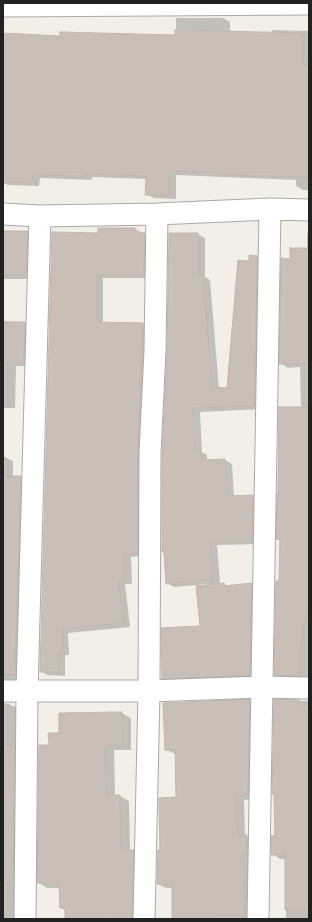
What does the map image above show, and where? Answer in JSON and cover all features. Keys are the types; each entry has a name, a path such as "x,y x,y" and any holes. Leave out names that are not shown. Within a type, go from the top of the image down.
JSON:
{"street":[{"path":"3,6 309,4"},
{"path":"258,919 270,209"},
{"path":"3,214 40,216 157,214 270,209 309,210"},
{"path":"144,919 149,691 150,453 155,351 157,214"},
{"path":"25,919 27,691 40,216"},
{"path":"3,691 149,691 262,687 309,688"}],"building":[{"path":"175,30 302,33 302,64 309,64 309,177 224,175 224,173 169,171 169,195 145,195 146,176 85,174 85,176 33,175 32,183 3,182 3,33 60,36 60,32 175,35"},
{"path":"98,228 135,228 135,232 145,233 144,275 97,275 97,322 143,323 138,452 138,553 124,554 125,580 119,581 123,623 62,629 63,651 59,652 59,672 40,672 52,232 98,233"},
{"path":"3,231 28,231 26,275 3,275"},
{"path":"169,233 198,233 198,275 203,275 212,387 227,388 238,260 249,261 249,255 257,256 255,406 193,408 195,450 200,450 201,460 225,459 227,496 253,495 252,540 210,542 213,579 166,584 164,552 162,552 162,453 167,352"},
{"path":"290,248 309,248 309,363 279,364 281,258 290,259"},
{"path":"3,322 25,322 24,362 3,363"},
{"path":"279,407 309,407 309,610 306,610 306,623 303,623 300,676 274,675 276,581 279,581 280,539 276,539"},
{"path":"3,476 21,476 15,675 3,675"},
{"path":"224,583 224,586 252,583 250,675 162,679 161,628 200,626 196,586"},
{"path":"250,699 248,795 236,796 238,835 247,835 247,855 243,856 245,915 216,915 216,919 172,919 172,884 157,884 158,850 160,850 159,798 176,797 175,750 165,750 163,703"},
{"path":"274,699 299,700 299,705 309,705 309,910 285,910 285,854 271,855 271,836 275,836 274,794 272,794"},
{"path":"122,712 123,746 105,746 106,795 120,795 121,850 134,850 132,918 65,919 65,908 60,908 59,883 37,883 39,745 49,745 48,733 59,733 59,713"},
{"path":"3,745 15,745 13,883 3,884"}]}
